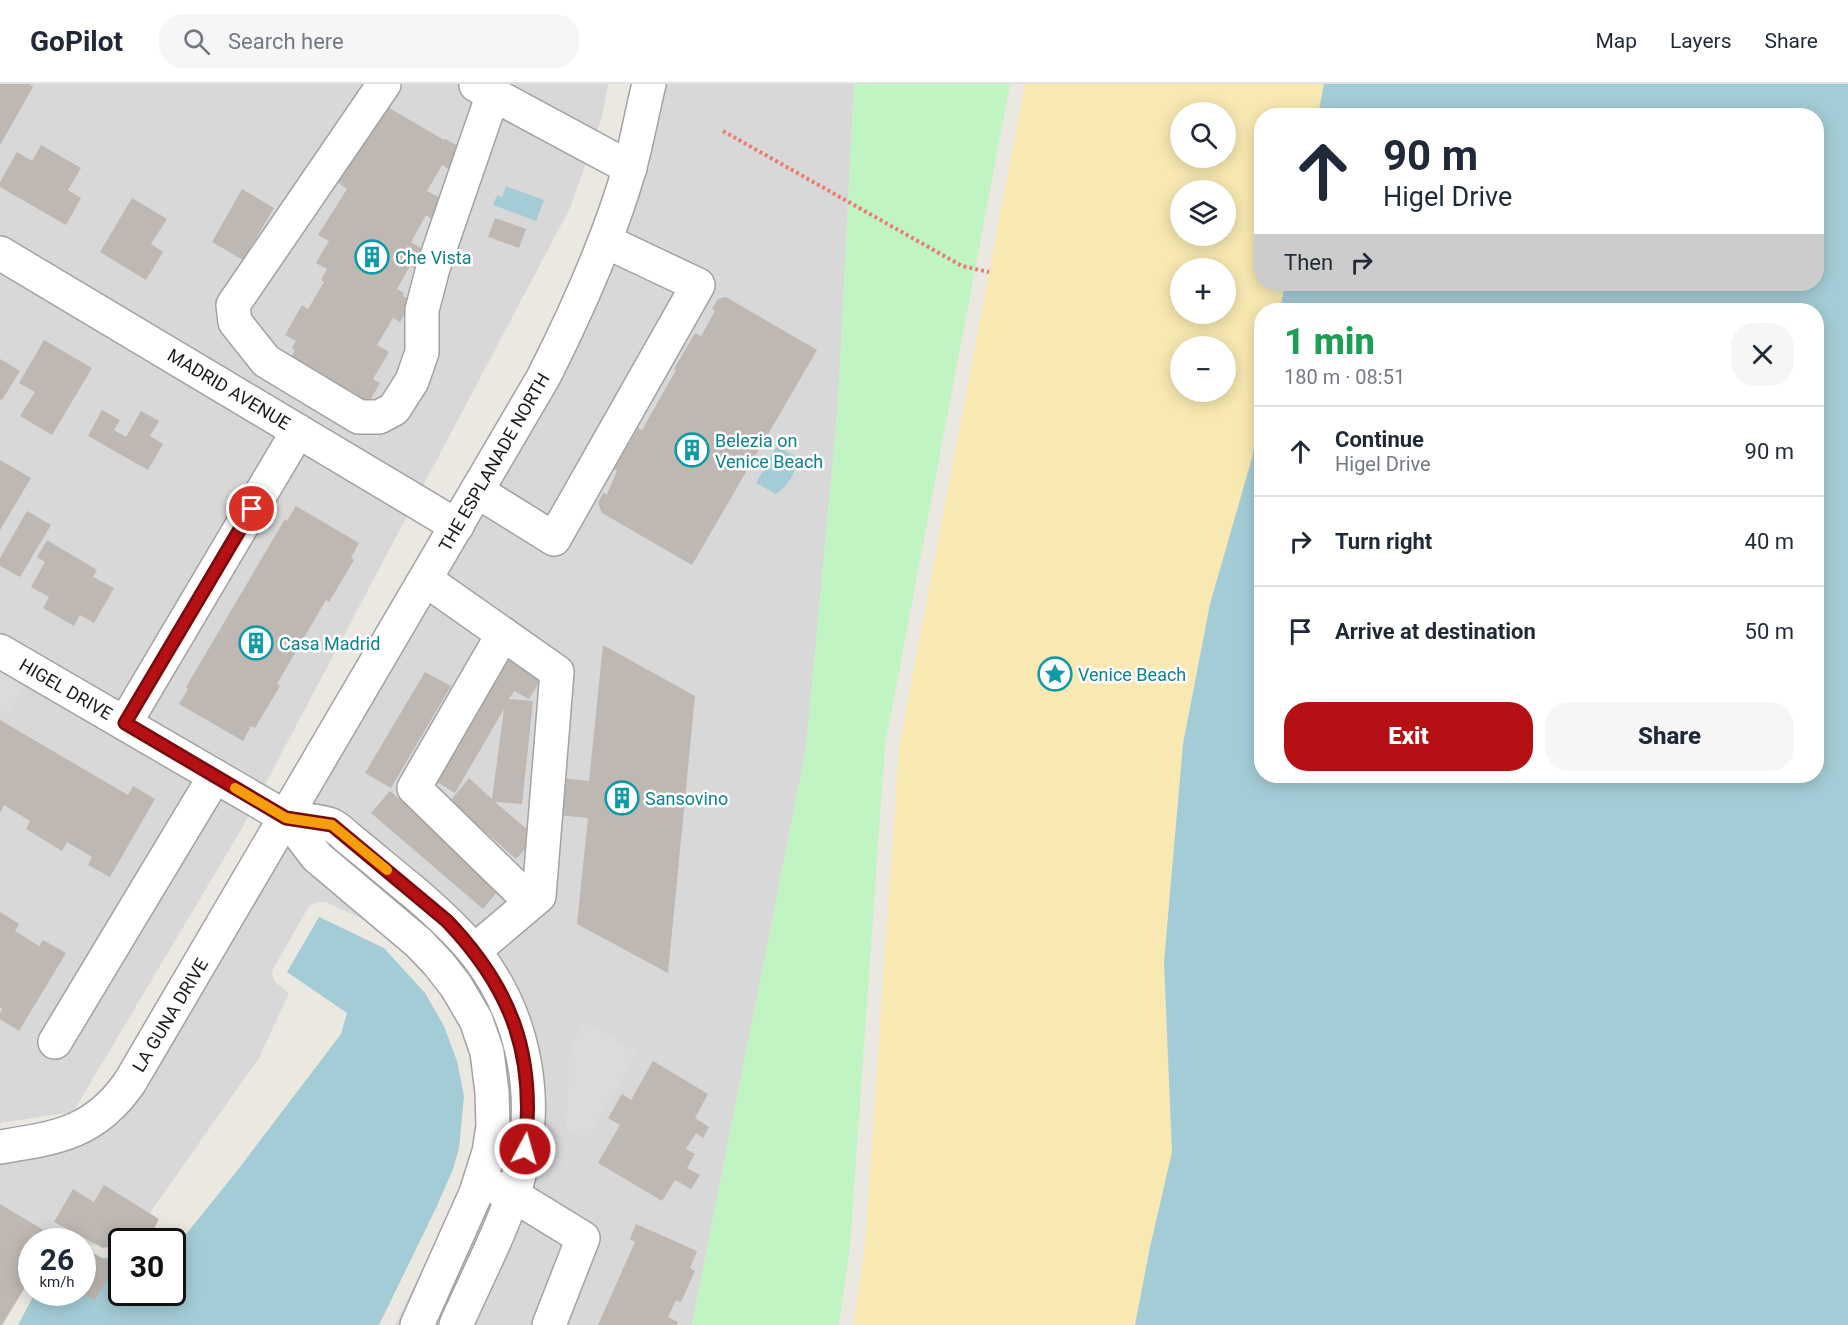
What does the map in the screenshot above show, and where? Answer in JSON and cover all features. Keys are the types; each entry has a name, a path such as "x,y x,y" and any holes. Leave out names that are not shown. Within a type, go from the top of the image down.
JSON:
{"street":[{"path":"384,84 233,305 235,322 267,361 359,417 379,417 394,409 412,381 422,352 422,310 484,89 630,168"},
{"name":"THE ESPLANADE NORTH","path":"286,818 543,378 569,326 605,240 630,168 649,84"},
{"path":"477,491 554,538 698,285 605,240"},
{"name":"MADRID AVENUE","path":"0,253 457,526"},
{"path":"125,723 298,431"},
{"path":"426,580 557,672 539,896 474,951"},
{"path":"503,634 414,788 531,902"},
{"name":"HIGEL DRIVE","path":"0,651 286,818"},
{"path":"55,1042 215,776"},
{"path":"286,818 332,825 447,921 474,951 496,984 522,1046 527,1076 528,1121 525,1149 513,1195 456,1325"},
{"path":"286,818 317,857 438,963 456,986 476,1020 487,1052 493,1126 489,1152 480,1182 417,1325"},
{"name":"LA GUNA DRIVE","path":"0,1147 41,1141 79,1129 104,1113 120,1096 286,818"},
{"path":"480,1182 513,1195 583,1238 549,1325"}],"path":[{"path":"723,131 962,266 989,272"}],"shaded area":[{"path":"0,84 608,84 602,117 570,208 241,830 73,1112 0,1123"},
{"path":"666,84 854,84 838,405 806,749 692,1325 395,1325 466,1174 473,1148 479,1096 471,1055 457,1016 437,984 391,933 326,902 317,902 309,906 273,969 275,982 289,993 259,1058 139,1228 108,1228 108,1240 96,1244 96,1228 18,1228 18,1275 0,1317 0,1165 43,1158 83,1146 121,1121 145,1090 557,387 585,333 630,222 646,172"},
{"path":"0,668 26,685 9,715 0,710"},
{"path":"584,1021 638,1052 587,1140 566,1128 570,1043"}],"sand":[{"name":"Venice Beach","path":"1025,84 1324,84 1319,108 1254,108 1254,291 1284,291 1281,303 1254,303 1254,446 1210,604 1183,743 1164,962 1172,1152 1135,1325 853,1325 865,1246 899,747"}],"green space":[{"path":"854,84 1010,84 885,745 850,1245 839,1325 692,1325 806,749 838,405"}],"water":[{"path":"1324,84 1848,84 1848,1325 1135,1325 1172,1152 1164,962 1183,744 1210,604 1254,446 1254,783 1824,783 1824,303 1281,303 1284,291 1824,291 1824,108 1319,108"},
{"path":"506,186 544,200 536,221 493,205 497,195 502,197"},
{"path":"777,446 796,457 796,463 791,478 776,494 756,483"},
{"path":"319,917 384,948 425,993 444,1026 457,1061 464,1096 459,1148 453,1169 379,1325 18,1325 28,1306 96,1306 96,1260 108,1257 108,1306 186,1306 186,1234 237,1171 341,1034 347,1013 287,972"}],"building":[{"path":"0,84 29,84 33,87 0,145"},
{"name":"Che Vista","path":"386,106 462,148 449,169 442,165 427,191 444,200 433,220 426,215 411,242 427,252 416,270 410,266 397,289 412,301 400,322 393,318 377,345 389,352 373,379 380,383 367,406 291,358 295,350 292,348 296,341 285,335 302,305 308,309 324,282 321,280 327,269 316,263 329,241 318,235 347,189 336,181 352,154 356,157"},
{"path":"41,145 81,168 68,190 81,198 66,225 0,187 0,182 17,152 32,161"},
{"path":"242,189 274,208 243,260 212,242"},
{"path":"132,198 167,219 151,244 163,252 146,280 100,252"},
{"path":"495,218 526,229 519,248 488,237"},
{"name":"Belezia on Venice Beach","path":"726,297 817,350 692,565 602,513 598,503 603,493 607,494 617,471 614,469 638,428 642,430 695,333 701,336 715,311 712,309 718,299"},
{"path":"44,340 92,368 52,435 20,416 35,392 19,383"},
{"path":"0,359 20,371 2,400 0,399"},
{"path":"102,410 120,420 114,430 126,437 141,411 159,421 150,436 163,444 148,470 88,436"},
{"path":"0,460 31,478 0,530"},
{"name":"Casa Madrid","path":"296,506 359,543 351,558 354,560 329,602 326,600 277,684 280,686 255,728 251,726 243,741 179,704 188,689 186,687 285,519 287,521"},
{"path":"27,511 51,525 20,577 0,566 0,558"},
{"path":"47,540 97,570 93,577 114,588 94,623 80,615 74,626 43,608 49,597 31,587 45,562 37,557"},
{"name":"Sansovino","path":"603,645 695,696 668,973 577,924 588,818 558,815 562,778 589,781"},
{"path":"506,652 544,675 529,699 514,691 509,699 533,701 522,804 495,802 536,837 516,859 450,801 469,778 492,799 504,709 455,793 430,778"},
{"path":"425,672 451,686 391,788 365,773"},
{"path":"0,720 128,795 133,786 155,799 110,877 88,865 92,857 67,842 62,851 26,829 30,821 4,805 0,813"},
{"path":"390,791 502,886 483,909 371,813"},
{"path":"0,912 19,924 15,931 39,946 43,940 66,953 19,1031 0,1019 2,1009 0,1007"},
{"path":"653,1061 708,1094 695,1118 709,1127 703,1138 696,1133 686,1149 695,1154 687,1168 700,1175 691,1189 675,1180 662,1201 598,1163 620,1125 608,1118 622,1094 631,1100"},
{"path":"104,1185 159,1219 154,1228 108,1228 108,1247 103,1248 96,1244 96,1228 65,1228 54,1222 73,1189 94,1202"},
{"path":"0,1204 40,1228 18,1228 18,1299 0,1325"},
{"path":"636,1224 697,1251 690,1268 695,1271 681,1302 676,1300 668,1317 678,1322 677,1325 598,1325 635,1242 630,1239"},
{"path":"96,1255 108,1261 108,1277 96,1298"}],"slow traffic":[{"path":"235,788 286,818 332,825 387,870"}],"place":[{"name":"Che Vista","path":"372,257"},
{"name":"Belezia on Venice Beach","path":"692,450"},
{"name":"Casa Madrid","path":"256,643"},
{"name":"Venice Beach","path":"1055,674"},
{"name":"Sansovino","path":"622,798"}],"route":[{"path":"252,509 125,723 286,818 332,825 447,921 463,938 496,984 522,1046 529,1099 525,1149"}]}
